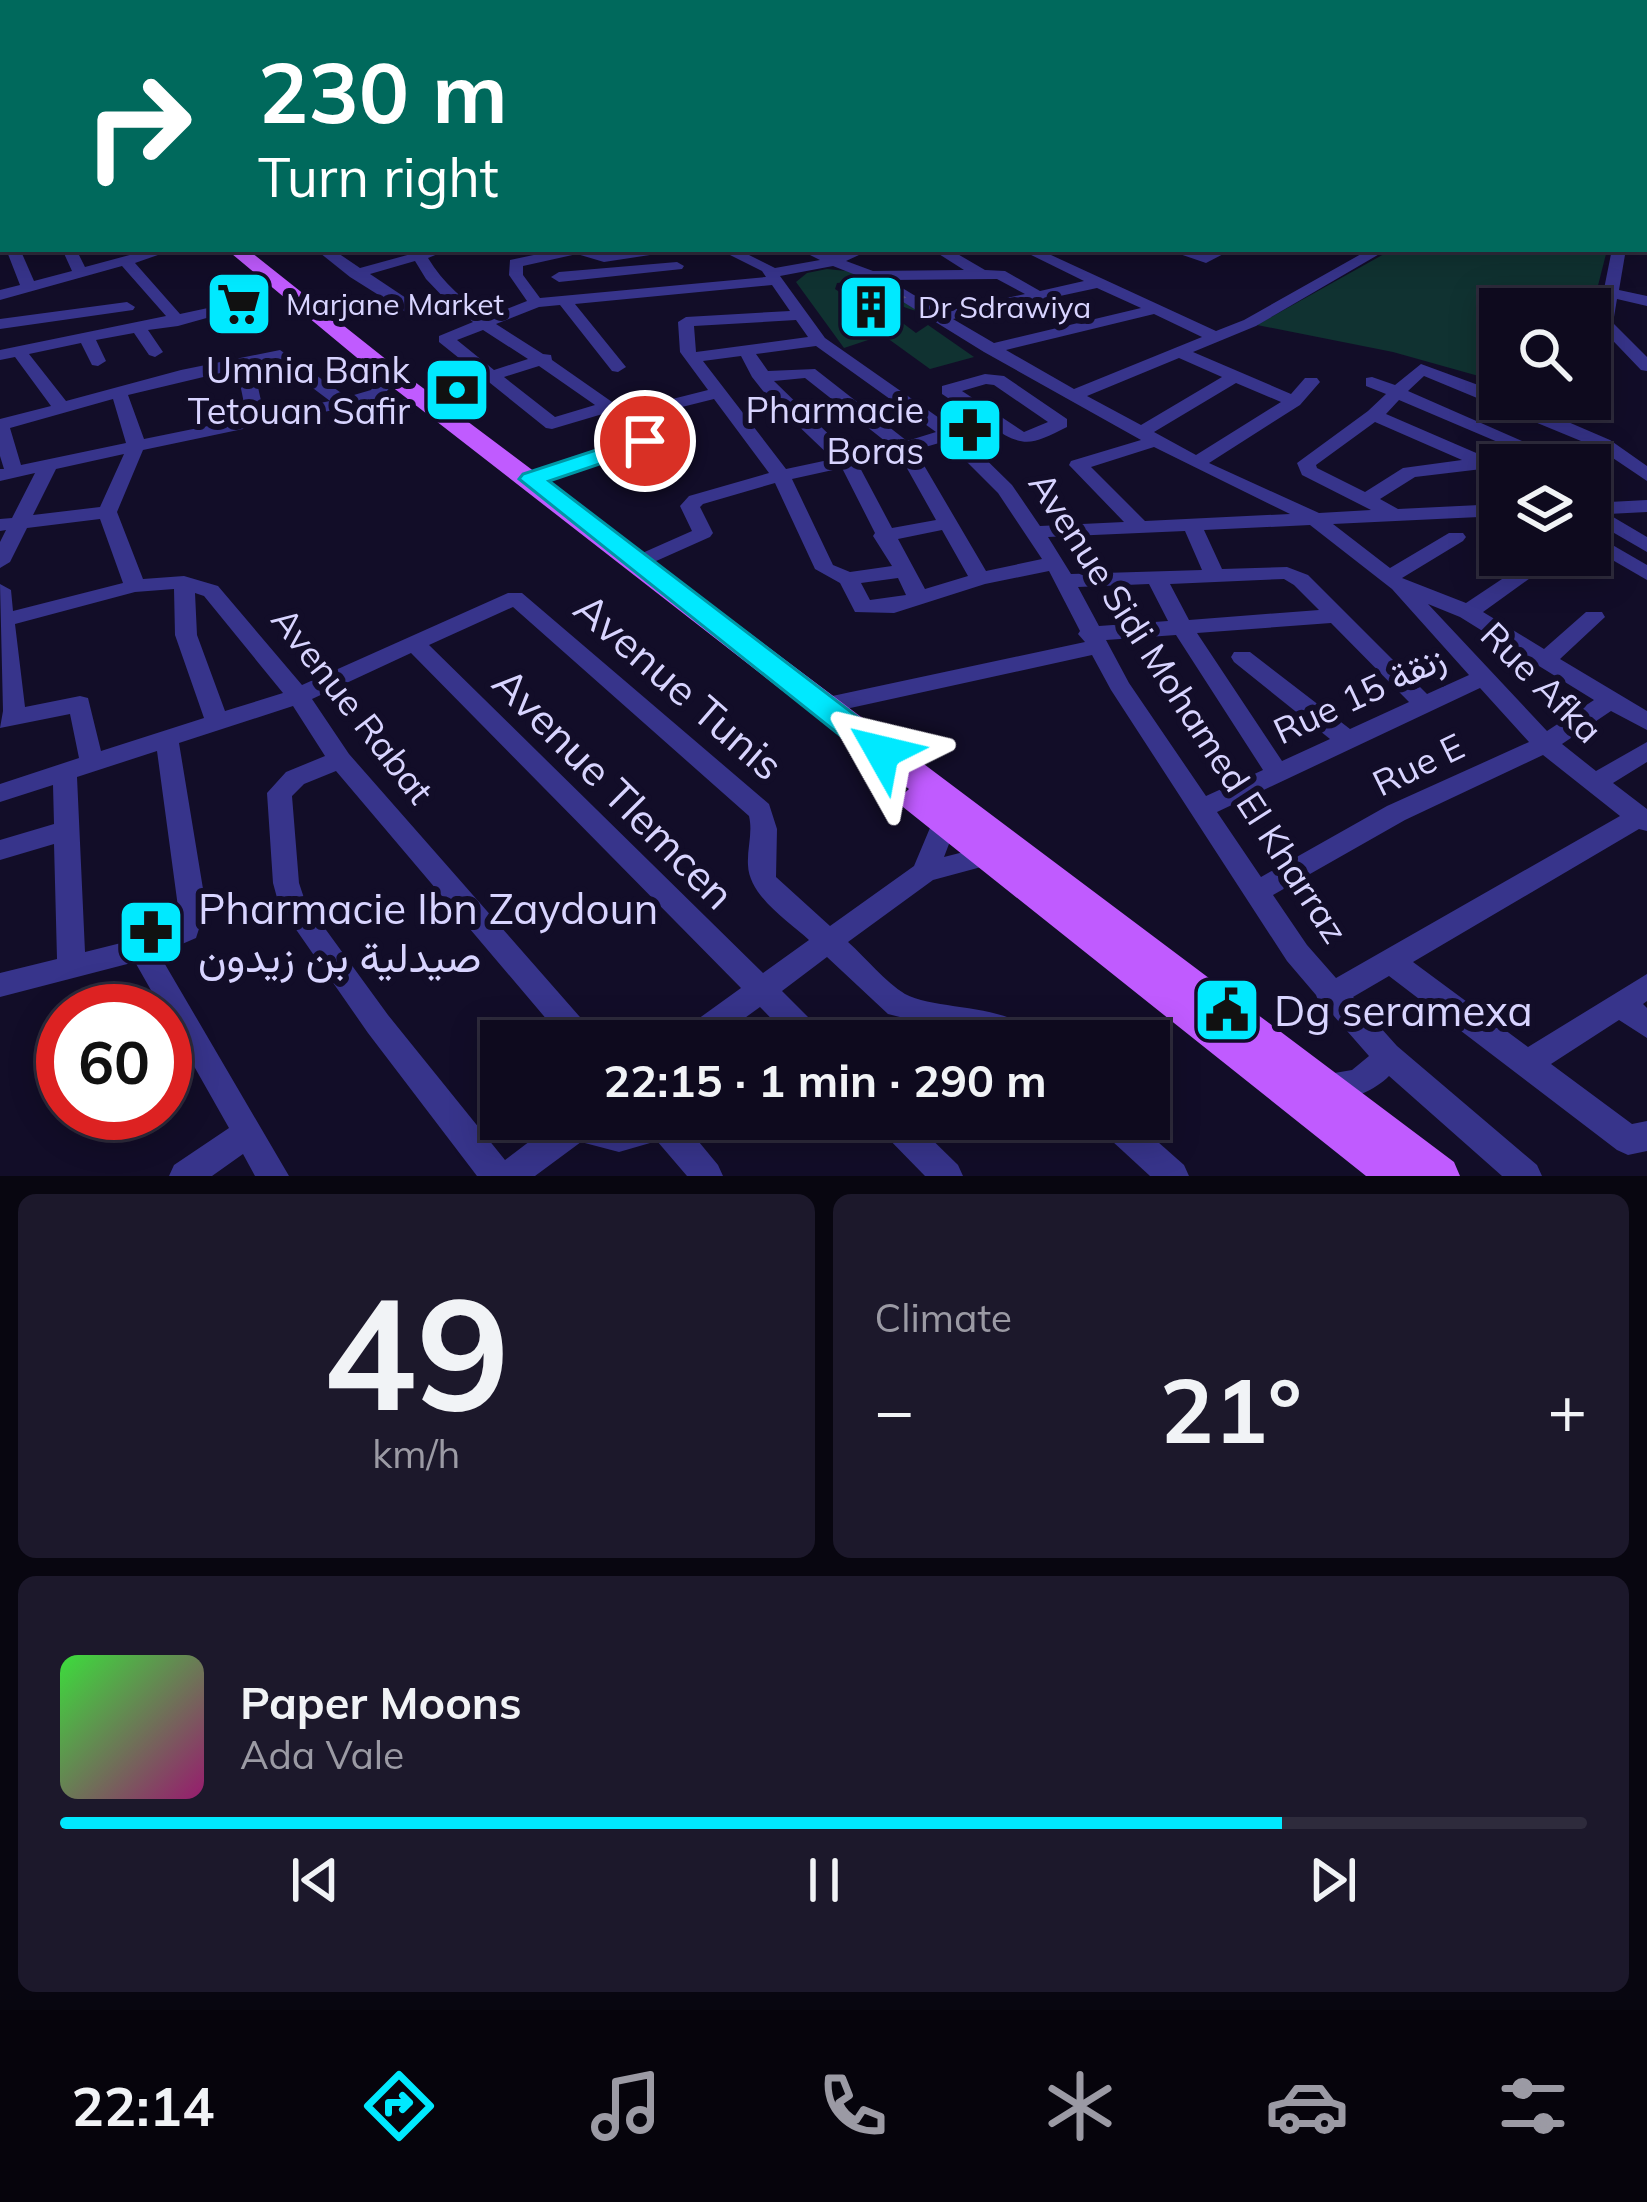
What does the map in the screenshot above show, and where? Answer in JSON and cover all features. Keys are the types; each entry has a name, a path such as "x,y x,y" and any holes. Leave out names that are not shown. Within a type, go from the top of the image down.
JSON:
{"main road":[{"path":"216,252 1398,1176"},
{"path":"239,252 399,381 1439,1176"}],"street":[{"path":"14,252 29,287"},
{"path":"70,252 81,274"},
{"path":"0,295 158,252"},
{"path":"326,252 418,314 456,305"},
{"path":"355,274 409,252 456,305 544,358 614,412 644,444 531,479"},
{"path":"536,303 512,265 568,252"},
{"path":"586,252 604,258 642,252"},
{"path":"658,252 677,266 725,286"},
{"path":"730,252 774,276"},
{"path":"811,252 872,276 990,349 1196,463 1312,517 1393,580 1468,612 1635,709"},
{"path":"716,393 552,424 445,340 536,303 725,286 857,252"},
{"path":"872,252 917,276"},
{"path":"946,252 981,274"},
{"path":"1033,252 1218,338"},
{"path":"1051,260 1066,252"},
{"path":"1182,252 1204,259 1219,252"},
{"path":"1074,395 1218,338 1322,286 1376,252"},
{"path":"1619,252 1605,324 1647,366"},
{"path":"545,256 568,300 618,367"},
{"path":"126,261 178,321"},
{"path":"559,277 677,266"},
{"name":"Avenue Sidi Mohamed El Kharraz","path":"774,276 819,341 951,436 1005,489 1060,572 1092,641 1255,893 1330,996 1386,1055 1526,1176"},
{"path":"872,276 1008,276 1034,293"},
{"path":"943,316 1098,283"},
{"path":"1612,292 1647,301"},
{"path":"9,353 245,305"},
{"path":"0,325 127,307"},
{"path":"990,349 1156,309"},
{"path":"798,315 686,322 685,338 716,393 782,477 825,569 848,579 902,571"},
{"path":"51,316 52,344"},
{"path":"138,327 155,352"},
{"path":"86,337 98,361"},
{"path":"1615,338 1647,343"},
{"path":"693,357 819,341"},
{"path":"746,351 760,377 849,464 918,598"},
{"path":"9,353 54,392 61,409"},
{"path":"1183,354 1294,400"},
{"path":"384,384 377,394 336,405 7,474 0,424 283,355 336,405 410,404"},
{"path":"491,376 544,358"},
{"path":"244,363 257,421"},
{"path":"1396,515 1305,466 1374,415 1416,372 1432,370 1479,390"},
{"path":"760,377 809,373 904,448 980,579"},
{"path":"1140,527 1078,465 1149,437 1233,377"},
{"path":"996,379 1062,422 1025,439 991,419 948,389 996,379"},
{"path":"1196,463 1294,400 1312,382"},
{"path":"1372,382 1520,444"},
{"path":"119,393 132,419 138,448 106,512 135,586"},
{"path":"1374,415 1479,460"},
{"path":"638,562 703,532 692,502 951,436 991,419"},
{"path":"1549,420 1604,444 1647,475"},
{"path":"0,562 9,524 48,466"},
{"path":"1366,500 1410,472 1479,467"},
{"path":"1611,508 1646,507"},
{"path":"1036,532 1479,511"},
{"path":"9,524 106,512"},
{"path":"1611,520 1647,546"},
{"path":"883,536 949,524"},
{"path":"1193,527 1214,574"},
{"path":"1393,580 1456,537"},
{"path":"1611,551 1647,574"},
{"path":"848,579 865,608 894,606 980,579 1060,572 1156,577 1292,574 1423,704"},
{"path":"1468,612 1521,576"},
{"path":"1156,577 1182,628 1276,771"},
{"name":"Rue Afka","path":"1393,580 1545,744 1643,820"},
{"path":"1,621 135,586 184,582 186,635 218,723"},
{"name":"Avenue Rabat","path":"184,582 218,596 298,696 340,760 565,1020"},
{"path":"0,590 7,719 72,703 83,705 92,764"},
{"name":"Avenue Tunis","path":"413,642 508,598 523,605 760,811 765,819 763,879 827,942 898,1005 956,1020"},
{"path":"823,706 881,697 1092,641 1182,628 1332,616"},
{"path":"1545,660 1594,617"},
{"path":"0,793 298,696 413,642"},
{"name":"Avenue Tlemcen","path":"413,642 792,1020"},
{"path":"1242,657 1346,739"},
{"name":"Rue 15 زنقة","path":"1201,809 1483,677"},
{"path":"848,726 881,697"},
{"name":"Rue E","path":"1255,893 1396,814 1545,744 1635,709"},
{"path":"0,985 142,949 183,933 192,907 167,740"},
{"path":"1595,783 1647,751"},
{"path":"340,760 296,778 278,793 288,894 378,1024 497,1176"},
{"path":"65,773 71,966"},
{"path":"1330,996 1643,820"},
{"path":"925,872 944,824"},
{"path":"0,850 68,830"},
{"path":"719,1020 925,872 987,856"},
{"path":"142,949 273,1176"},
{"path":"1391,962 1640,1142"},
{"path":"1529,1062 1647,986"},
{"path":"1620,1003 1647,1025"},
{"path":"1320,1087 1364,1081 1377,1072 1386,1055"},
{"path":"185,1176 247,1134"},
{"path":"509,1176 555,1140"},
{"path":"678,1140 707,1176"},
{"path":"911,1140 947,1176"},
{"path":"1133,1140 1173,1176"}],"green space":[{"path":"1388,252 1606,252 1597,288 1479,288 1479,376 1393,352 1257,325"},
{"path":"856,272 932,312 908,308 863,286 837,283 835,289 844,295 851,314 863,315 872,324 896,318 916,333 928,325 974,357 930,369 883,335 844,348 796,282 807,273"}],"building":[{"path":"877,278 903,297 871,305 847,284"}],"place":[{"name":"Marjane Market","path":"239,304"},
{"name":"Dr Sdrawiya","path":"871,307"},
{"name":"Umnia Bank Tetouan Safir","path":"457,390"},
{"name":"Pharmacie Boras","path":"970,430"},
{"name":"Pharmacie Ibn Zaydoun صيدلية بن زيدون","path":"151,932"},
{"name":"Dg seramexa","path":"1227,1010"}],"route":[{"path":"645,441 531,479 882,752"}]}
